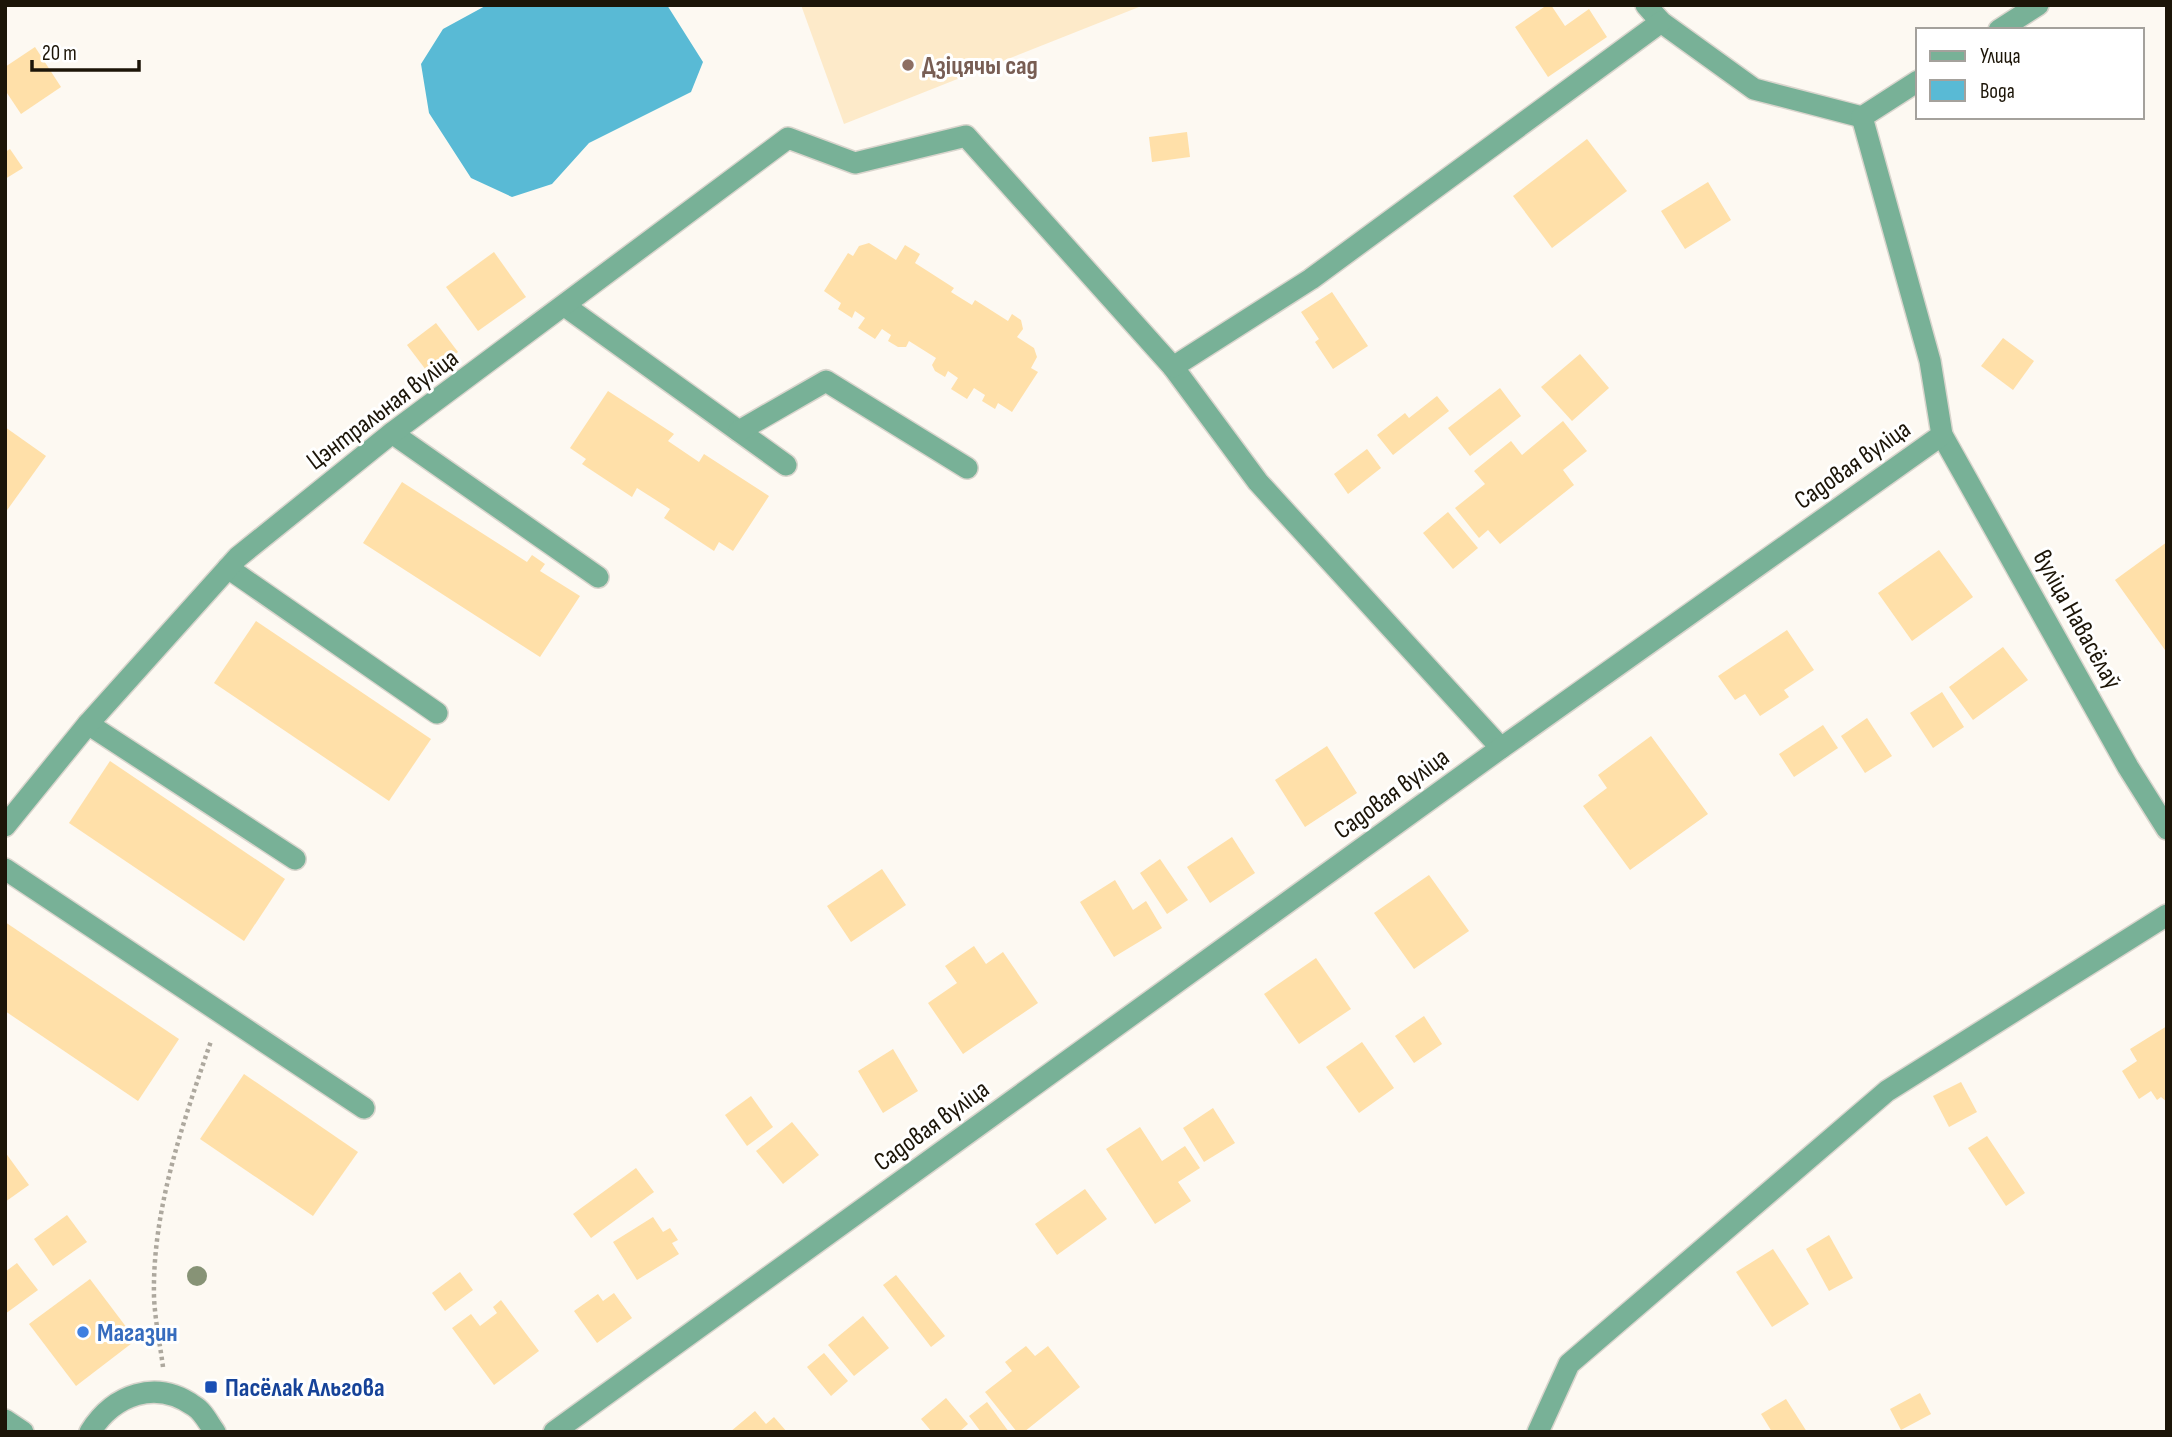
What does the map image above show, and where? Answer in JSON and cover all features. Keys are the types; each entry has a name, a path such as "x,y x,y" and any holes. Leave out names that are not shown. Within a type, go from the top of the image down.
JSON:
{"street":[{"path":"1646,5 1661,22 1754,89 1862,117 1916,82"},
{"path":"2002,28 2038,5"},
{"path":"1501,748 1258,482 1173,367 1311,279 1661,22"},
{"name":"Садовая вуліца","path":"554,1432 1501,748 1942,435 1930,361 1862,117"},
{"name":"Цэнтральная вуліца","path":"5,825 88,724 228,568 393,433 788,138 856,163 966,136 1173,367"},
{"path":"565,306 786,465"},
{"path":"739,431 826,381 967,468"},
{"path":"393,433 598,576"},
{"name":"вуліца Навасёлаў","path":"1942,435 2128,766 2167,830"},
{"path":"228,568 437,713"},
{"path":"88,724 295,859"},
{"path":"5,869 221,1010 363,1108"},
{"path":"1538,1432 1569,1364 1887,1091 2167,915"},
{"path":"89,1432 124,1397 166,1392 196,1406 215,1432"},
{"path":"5,1420 23,1432"}],"path":[{"path":"166,1392 154,1298 159,1222 186,1114 221,1010"}],"shaded area":[{"name":"Дзіцячы сад","path":"801,5 1144,5 844,124"}],"water":[{"path":"487,5 667,5 703,62 691,92 589,143 552,184 512,197 471,178 429,113 421,64 443,29"}],"building":[{"path":"1551,5 1565,26 1589,9 1607,37 1548,77 1515,27"},
{"path":"35,47 61,87 21,114 5,90 5,67"},
{"path":"1187,132 1190,157 1152,162 1149,137"},
{"path":"1587,139 1627,191 1552,248 1513,196"},
{"path":"10,149 23,168 5,179 5,152"},
{"path":"1708,182 1731,220 1685,249 1661,211"},
{"path":"869,243 896,260 905,245 920,254 915,263 954,288 951,292 972,305 975,300 1008,321 1012,314 1021,320 1023,329 1017,337 1034,348 1037,357 1031,368 1038,372 1012,412 998,403 995,409 982,401 985,395 974,388 967,399 951,389 958,378 948,371 945,377 935,371 932,365 936,358 909,341 906,347 898,347 888,341 891,335 882,329 875,339 858,328 865,318 855,311 852,318 838,309 841,303 824,291 848,253 853,256 859,246"},
{"path":"494,252 526,297 478,331 446,287"},
{"path":"1332,292 1368,346 1333,369 1315,342 1319,339 1301,312"},
{"path":"436,323 458,352 429,374 407,345"},
{"path":"2003,338 2034,361 2013,390 1981,366"},
{"path":"1580,354 1609,388 1572,421 1541,387"},
{"path":"1500,388 1521,416 1470,456 1448,428"},
{"path":"608,391 674,434 668,441 699,462 704,454 769,496 733,551 719,542 714,551 664,518 670,509 637,488 632,497 582,464 586,459 570,448"},
{"path":"1437,396 1449,411 1393,455 1377,435 1405,413 1409,418"},
{"path":"1563,421 1587,451 1563,470 1574,485 1500,544 1488,530 1479,538 1455,508 1485,484 1474,471 1511,441 1522,455"},
{"path":"5,427 46,456 5,513"},
{"path":"1367,449 1381,468 1348,494 1334,474"},
{"path":"402,482 527,562 532,555 545,564 540,571 580,596 540,657 363,543"},
{"path":"1448,512 1478,548 1453,569 1423,533"},
{"path":"2167,542 2167,649 2165,650 2115,580"},
{"path":"1939,550 1973,597 1912,641 1878,593"},
{"path":"256,621 431,739 389,801 214,683"},
{"path":"1787,630 1814,670 1784,690 1789,697 1760,716 1745,694 1735,700 1718,676"},
{"path":"2003,647 2028,680 1973,720 1949,687"},
{"path":"1942,692 1964,727 1933,748 1910,713"},
{"path":"1867,718 1892,756 1865,773 1841,736"},
{"path":"1823,725 1838,748 1794,777 1779,754"},
{"path":"1651,736 1708,814 1630,870 1583,806 1607,788 1598,775"},
{"path":"1327,746 1357,793 1305,827 1275,780"},
{"path":"110,761 285,879 244,941 69,823"},
{"path":"1232,837 1255,873 1210,903 1187,867"},
{"path":"1160,859 1188,900 1167,914 1140,873"},
{"path":"882,869 906,905 851,942 827,906"},
{"path":"1429,875 1469,931 1414,969 1374,913"},
{"path":"1115,880 1133,910 1146,901 1162,928 1114,957 1080,902"},
{"path":"5,922 179,1039 138,1101 5,1011"},
{"path":"974,946 986,964 1003,952 1038,1003 963,1054 928,1003 957,983 945,966"},
{"path":"1316,958 1351,1009 1299,1044 1264,994"},
{"path":"1424,1016 1442,1044 1414,1063 1395,1036"},
{"path":"2167,1026 2167,1102 2161,1097 2157,1100 2151,1091 2139,1099 2122,1071 2137,1061 2130,1049"},
{"path":"1362,1042 1394,1088 1359,1113 1326,1067"},
{"path":"893,1049 918,1091 883,1113 858,1071"},
{"path":"244,1074 358,1152 313,1216 200,1139"},
{"path":"1961,1082 1977,1112 1949,1127 1933,1096"},
{"path":"751,1096 773,1127 747,1146 725,1115"},
{"path":"1213,1108 1235,1143 1204,1162 1183,1128"},
{"path":"792,1122 819,1155 783,1184 756,1151"},
{"path":"1140,1127 1162,1161 1185,1146 1200,1168 1178,1182 1191,1201 1155,1224 1106,1149"},
{"path":"1987,1136 2025,1193 2006,1206 1968,1148"},
{"path":"5,1152 29,1185 5,1202"},
{"path":"636,1168 654,1192 591,1238 573,1214"},
{"path":"1085,1189 1107,1219 1057,1255 1035,1224"},
{"path":"67,1215 87,1242 53,1266 34,1239"},
{"path":"653,1217 663,1232 670,1228 678,1240 672,1243 679,1254 637,1280 613,1242"},
{"path":"1829,1235 1853,1278 1829,1291 1806,1249"},
{"path":"1773,1249 1809,1304 1772,1327 1736,1272"},
{"path":"17,1263 38,1290 5,1314 5,1272"},
{"path":"460,1272 473,1290 445,1311 432,1293"},
{"path":"896,1275 945,1336 931,1347 883,1285"},
{"name":"Магазин","path":"90,1279 136,1340 76,1386 29,1324"},
{"path":"614,1293 632,1318 597,1343 574,1311 598,1294 603,1301"},
{"path":"501,1300 539,1351 494,1385 452,1328 471,1314 480,1326 497,1313 493,1307"},
{"path":"863,1316 889,1348 854,1376 828,1345"},
{"path":"1026,1346 1035,1356 1048,1346 1080,1387 1024,1432 1017,1432 985,1392 1012,1371 1005,1362"},
{"path":"824,1353 848,1381 831,1396 807,1367"},
{"path":"1920,1393 1931,1414 1901,1430 1890,1409"},
{"path":"946,1398 968,1424 959,1432 932,1432 921,1419"},
{"path":"1786,1399 1807,1432 1772,1432 1761,1414"},
{"path":"987,1402 1009,1432 981,1432 969,1416"},
{"path":"755,1411 766,1424 774,1417 787,1432 730,1432"}],"place":[{"name":"Дзіцячы сад","path":"908,65"},
{"name":"Магазин","path":"83,1332"},
{"name":"Пасёлак Альгова","path":"211,1387"}]}
